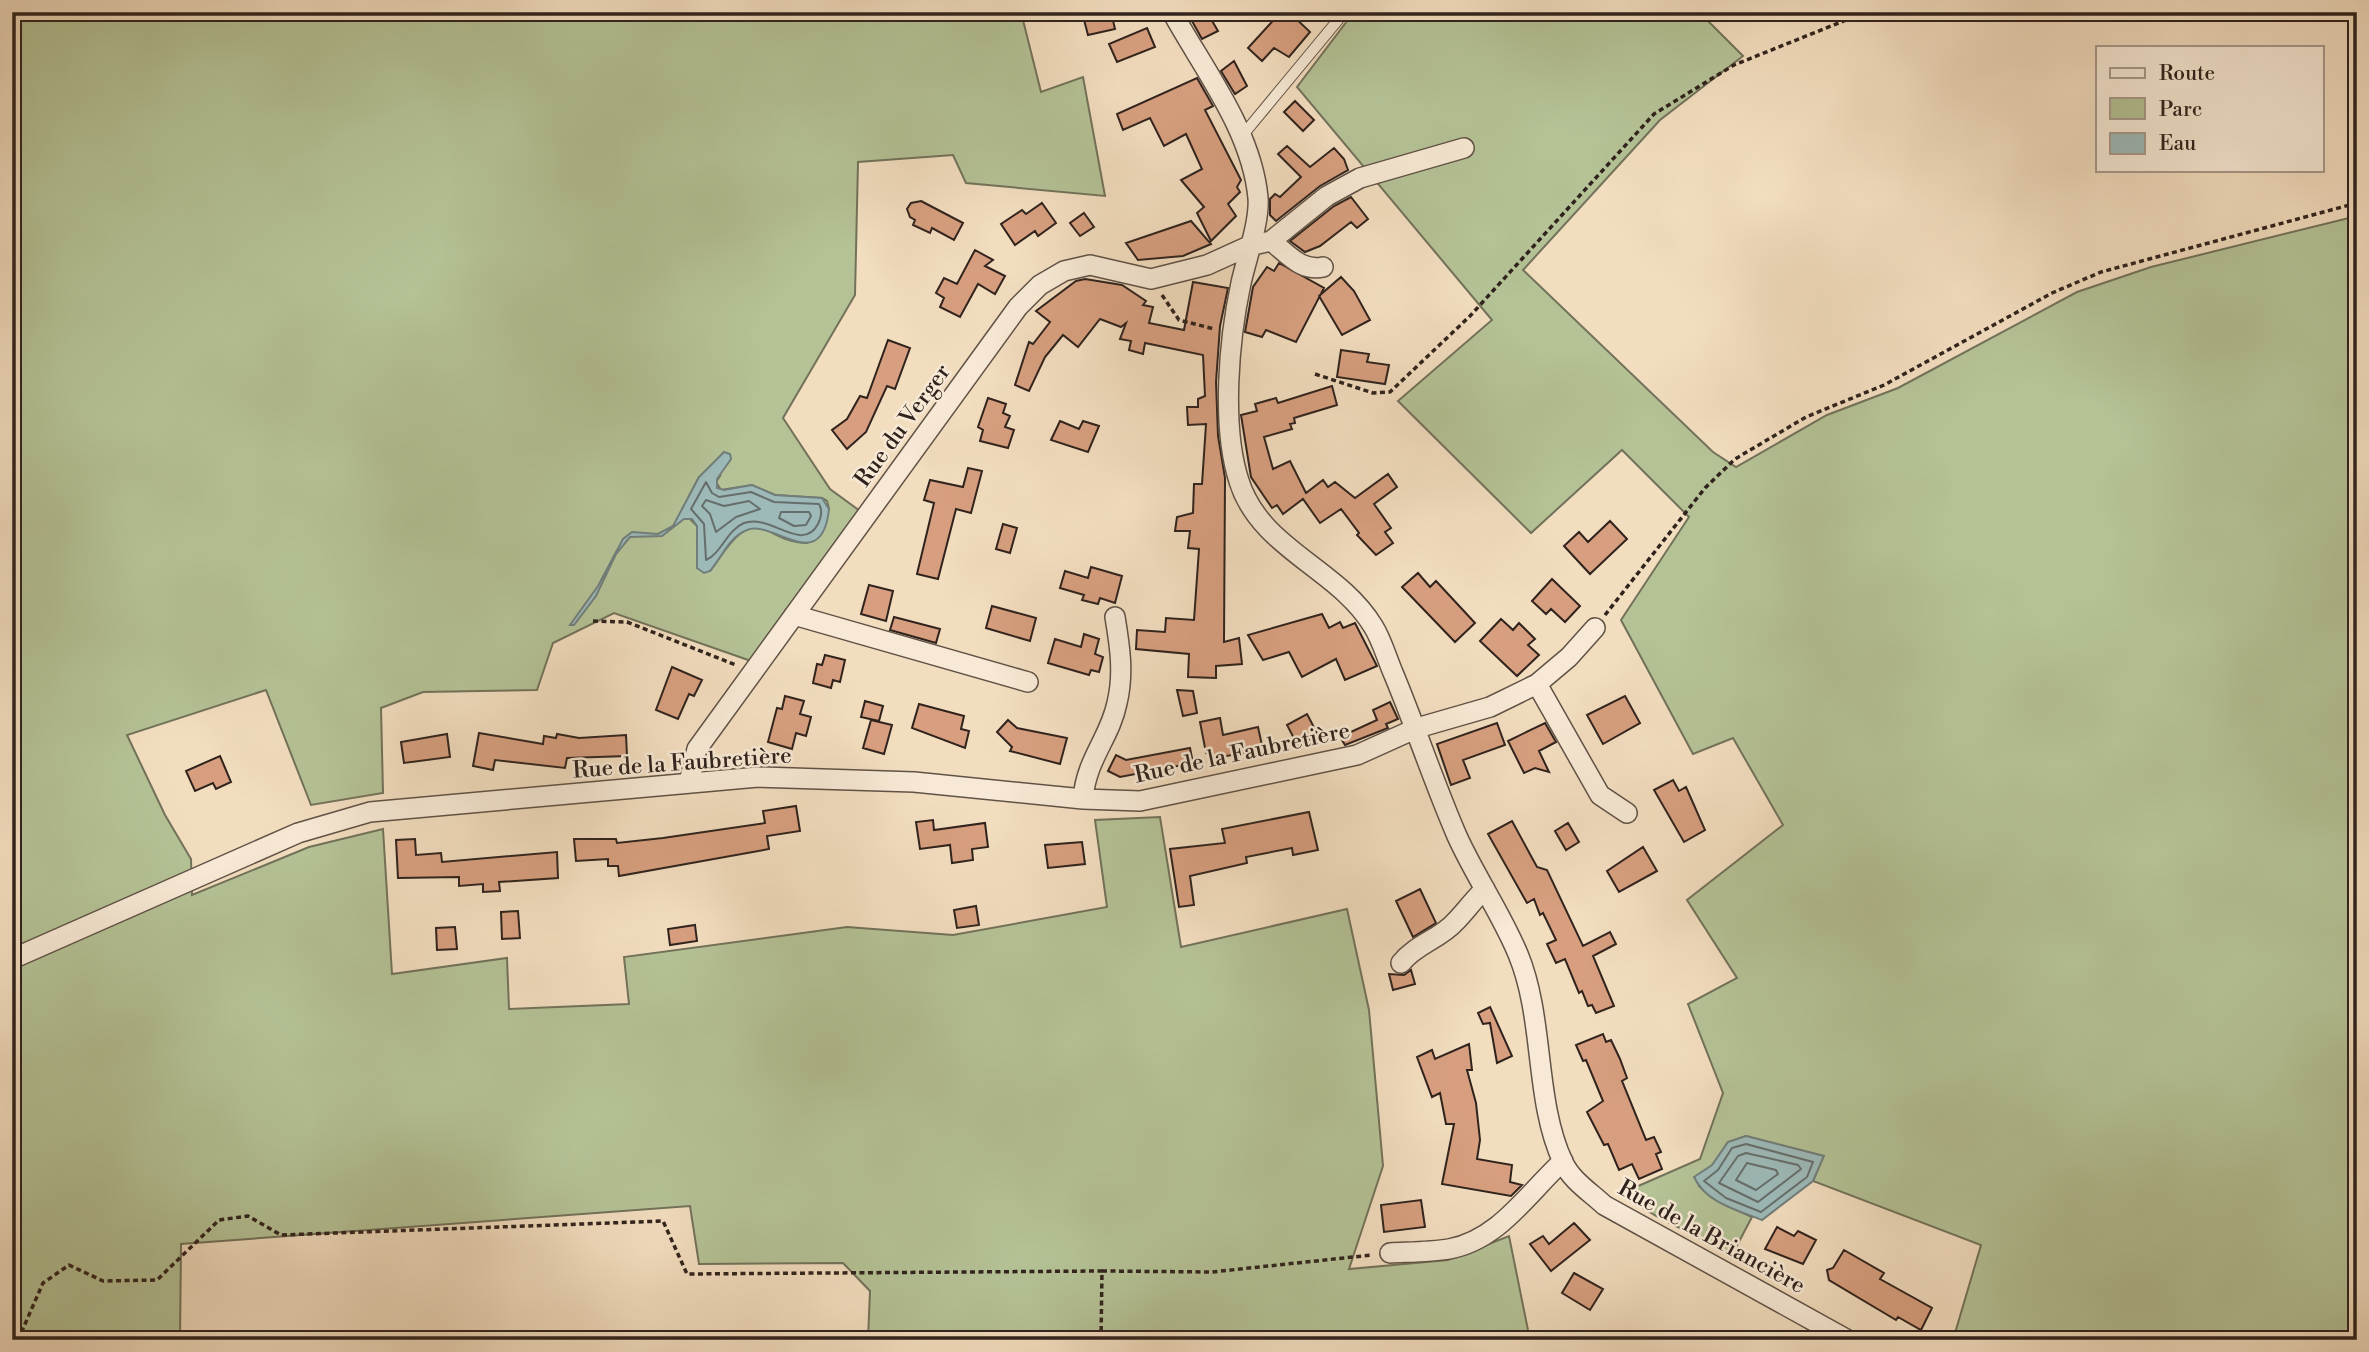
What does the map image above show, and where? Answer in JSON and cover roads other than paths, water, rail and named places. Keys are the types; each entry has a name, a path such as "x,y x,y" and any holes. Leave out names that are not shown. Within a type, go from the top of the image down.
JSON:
{"street":[{"path":"1172,12 1242,137 1252,163 1259,202 1249,246"},
{"path":"1323,267 1313,269 1289,258 1271,241 1328,196 1360,178 1464,148"},
{"name":"Rue du Verger","path":"689,782 697,749 1018,307 1041,285 1064,271 1090,265 1151,279 1207,265 1249,246 1271,241"},
{"name":"Rue de la Briancière","path":"1249,246 1230,333 1234,463 1250,507 1278,540 1347,596 1372,625 1417,728 1458,836 1519,955 1526,979 1548,1109 1563,1161 1573,1178 1604,1205 1848,1340"},
{"path":"794,615 1028,681"},
{"path":"1083,799 1085,775 1117,705 1122,659 1115,617"},
{"name":"Rue de la Faubretière","path":"12,959 299,833 370,812 758,777 914,782 1083,799 1140,800 1343,758 1417,728 1490,707 1537,684 1569,657 1595,628"},
{"path":"1537,684 1600,795 1627,813"},
{"path":"1401,962 1408,954 1454,924 1467,904 1485,889"},
{"path":"1390,1254 1451,1249 1475,1239 1505,1221 1563,1161"}],"lane":[{"path":"1242,137 1338,20 1340,12"}],"water":[{"path":"724,452 730,454 731,459 717,479 717,488 724,490 752,485 775,495 822,498 829,509 824,529 817,539 807,543 757,529 747,530 735,537 710,571 704,573 697,568 697,526 692,519 684,519 662,536 630,537 616,554 596,596 574,625 570,625 598,586 623,539 632,532 658,534 673,526 699,477"},
{"path":"1746,1136 1824,1156 1813,1181 1762,1220 1714,1199 1699,1186 1694,1177 1712,1165 1728,1142"}]}
